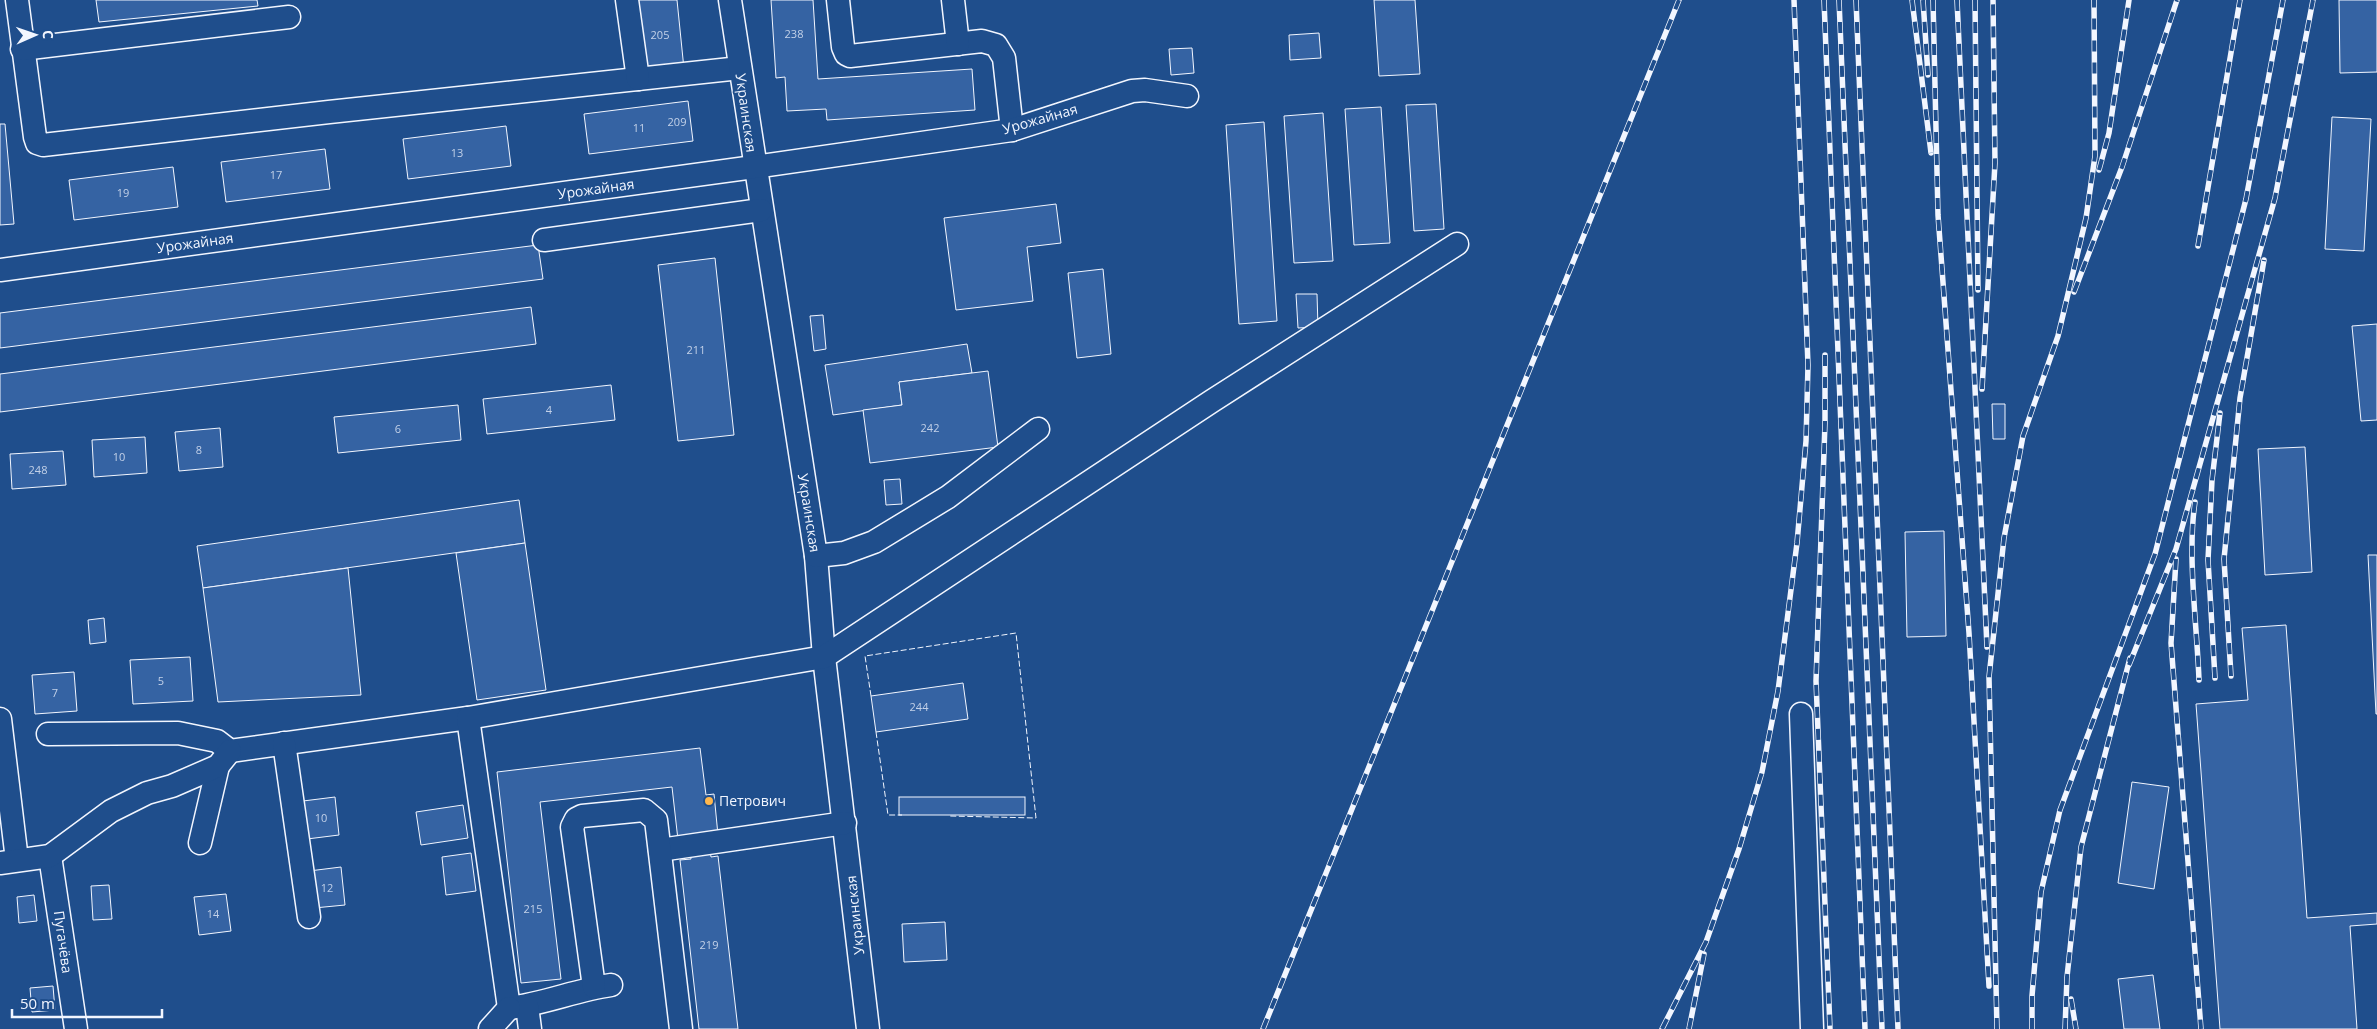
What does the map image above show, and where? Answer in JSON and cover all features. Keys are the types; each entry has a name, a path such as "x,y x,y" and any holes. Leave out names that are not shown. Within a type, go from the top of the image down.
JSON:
{"street":[{"path":"17,0 35,137 37,143 43,146 329,112 740,68"},
{"path":"627,0 638,79"},
{"name":"Украинская","path":"730,0 754,167 816,556 824,657 868,1029"},
{"path":"838,0 843,47 846,54 850,56 990,42 1001,51 1012,130"},
{"path":"952,0 958,44"},
{"path":"22,49 289,17"},
{"name":"Урожайная","path":"0,270 1012,130 1132,91 1146,90 1187,96"},
{"path":"544,240 761,210"},
{"path":"0,719 9,862 50,856 111,811 129,801 224,759 284,743 468,718 824,657 1212,401 1457,244"},
{"path":"816,556 844,553 874,542 948,497 1038,429"},
{"path":"1801,714 1812,1029"},
{"path":"468,718 518,1007 530,1029"},
{"path":"48,734 178,733 217,741 224,759 200,843"},
{"path":"284,743 308,917"},
{"path":"490,1029 518,1007 602,986 572,827 576,819 582,816 644,810 656,820 681,1029"},
{"path":"660,850 845,823"},
{"name":"Пугачёва","path":"50,856 76,1029"}],"building":[{"path":"96,0 257,0 258,6 99,22"},
{"path":"637,0 677,0 684,69 644,73"},
{"path":"771,0 813,0 818,79 972,69 975,110 827,120 826,109 787,111 785,77 776,78"},
{"path":"1374,0 1415,0 1420,74 1379,76"},
{"path":"2339,0 2377,0 2377,72 2340,73"},
{"path":"1319,33 1321,58 1290,60 1289,35"},
{"path":"1192,48 1194,73 1171,75 1169,49"},
{"path":"688,101 693,141 589,154 584,114"},
{"path":"1436,104 1444,229 1414,231 1406,105"},
{"path":"1381,107 1390,243 1354,245 1345,109"},
{"path":"1323,113 1333,261 1294,263 1284,116"},
{"path":"2332,117 2371,119 2364,251 2325,249"},
{"path":"1264,122 1277,321 1239,324 1226,125"},
{"path":"0,124 5,124 14,224 0,225"},
{"path":"506,126 511,166 408,179 403,139"},
{"path":"325,149 330,189 226,202 221,162"},
{"path":"173,167 178,207 74,220 69,180"},
{"path":"1056,204 1061,243 1027,247 1033,301 956,310 944,218"},
{"path":"538,245 543,279 0,348 0,313"},
{"path":"715,258 734,435 678,441 658,265"},
{"path":"1103,269 1111,354 1077,358 1068,273"},
{"path":"1296,294 1317,294 1318,327 1298,328"},
{"path":"531,307 536,344 0,412 0,374"},
{"path":"823,315 826,349 814,351 810,316"},
{"path":"2377,324 2377,420 2361,421 2352,326"},
{"path":"967,344 972,373 899,382 902,405 833,415 825,365"},
{"path":"988,371 998,447 870,463 863,410 902,405 899,382"},
{"path":"611,385 615,420 487,434 483,399"},
{"path":"1992,404 2005,404 2005,439 1993,439"},
{"path":"458,405 461,440 338,453 334,417"},
{"path":"220,428 223,467 179,471 175,432"},
{"path":"145,437 147,473 94,477 92,440"},
{"path":"2305,447 2312,572 2265,575 2258,449"},
{"path":"63,451 66,485 12,489 10,454"},
{"path":"900,479 902,504 886,505 884,480"},
{"path":"519,500 525,543 203,588 197,546"},
{"path":"1944,531 1946,636 1907,637 1905,532"},
{"path":"525,543 546,690 477,700 456,553"},
{"path":"2368,555 2377,555 2377,714 2376,714"},
{"path":"348,568 361,695 218,702 203,588"},
{"path":"104,618 106,642 90,644 88,620"},
{"path":"2286,625 2307,918 2377,913 2377,924 2350,926 2357,1029 2220,1029 2196,704 2248,700 2242,628"},
{"path":"190,657 193,701 133,704 130,660"},
{"path":"74,672 77,711 35,714 32,675"},
{"path":"963,683 968,719 876,732 871,696"},
{"path":"700,748 706,795 714,794 718,835 678,840 672,787 540,802 561,979 521,983 497,772"},
{"path":"2132,782 2169,787 2154,889 2118,883"},
{"path":"335,797 339,835 307,839 303,801"},
{"path":"899,797 1025,797 1025,815 899,815"},
{"path":"463,805 468,838 421,845 416,812"},
{"path":"708,836 711,857 718,856 738,1029 699,1029 680,860 691,859 688,838"},
{"path":"471,853 476,891 446,895 442,857"},
{"path":"341,867 345,905 314,908 309,871"},
{"path":"109,885 112,919 93,920 91,886"},
{"path":"226,894 231,931 199,935 194,897"},
{"path":"34,895 37,921 19,923 17,897"},
{"path":"945,922 947,960 904,962 902,924"},
{"path":"2153,975 2160,1029 2124,1029 2118,979"},
{"path":"53,986 55,1010 32,1012 30,988"}],"railway":[{"path":"1263,1029 1679,0"},
{"path":"1662,1029 1706,942 1739,849 1762,772 1778,691 1797,543 1806,441 1808,365 1794,0"},
{"path":"1824,0 1865,1029"},
{"path":"1839,0 1882,1029"},
{"path":"1856,0 1898,1029"},
{"path":"1912,0 1931,153"},
{"path":"1923,0 1928,75"},
{"path":"1933,0 1938,215 1969,633 1989,986"},
{"path":"1957,0 1987,647"},
{"path":"1975,0 1978,290"},
{"path":"1982,389 1995,163 1993,0"},
{"path":"1997,1029 1989,677 2004,538 2023,436 2058,336 2086,218 2095,156 2094,0"},
{"path":"2099,170 2109,133 2129,0"},
{"path":"2074,292 2122,167 2177,0"},
{"path":"2198,246 2240,0"},
{"path":"2032,1029 2032,996 2041,892 2060,810 2155,554 2246,199 2283,0"},
{"path":"2129,665 2176,549 2275,198 2313,0"},
{"path":"2231,676 2224,559 2240,398 2264,260"},
{"path":"1825,355 1825,423 1816,681 1830,1029"},
{"path":"2215,678 2208,560 2212,480 2220,413"},
{"path":"2195,502 2192,567 2199,680"},
{"path":"2176,559 2171,643 2201,1029"},
{"path":"2065,1029 2067,977 2081,847 2130,658"},
{"path":"1689,1029 1704,954"},
{"path":"2071,999 2076,1029"}],"fence":[{"path":"871,696 865,656 1016,633 1036,818 950,816"},
{"path":"876,732 888,815 902,815"}],"place":[{"name":"Петрович","path":"709,801"}]}
